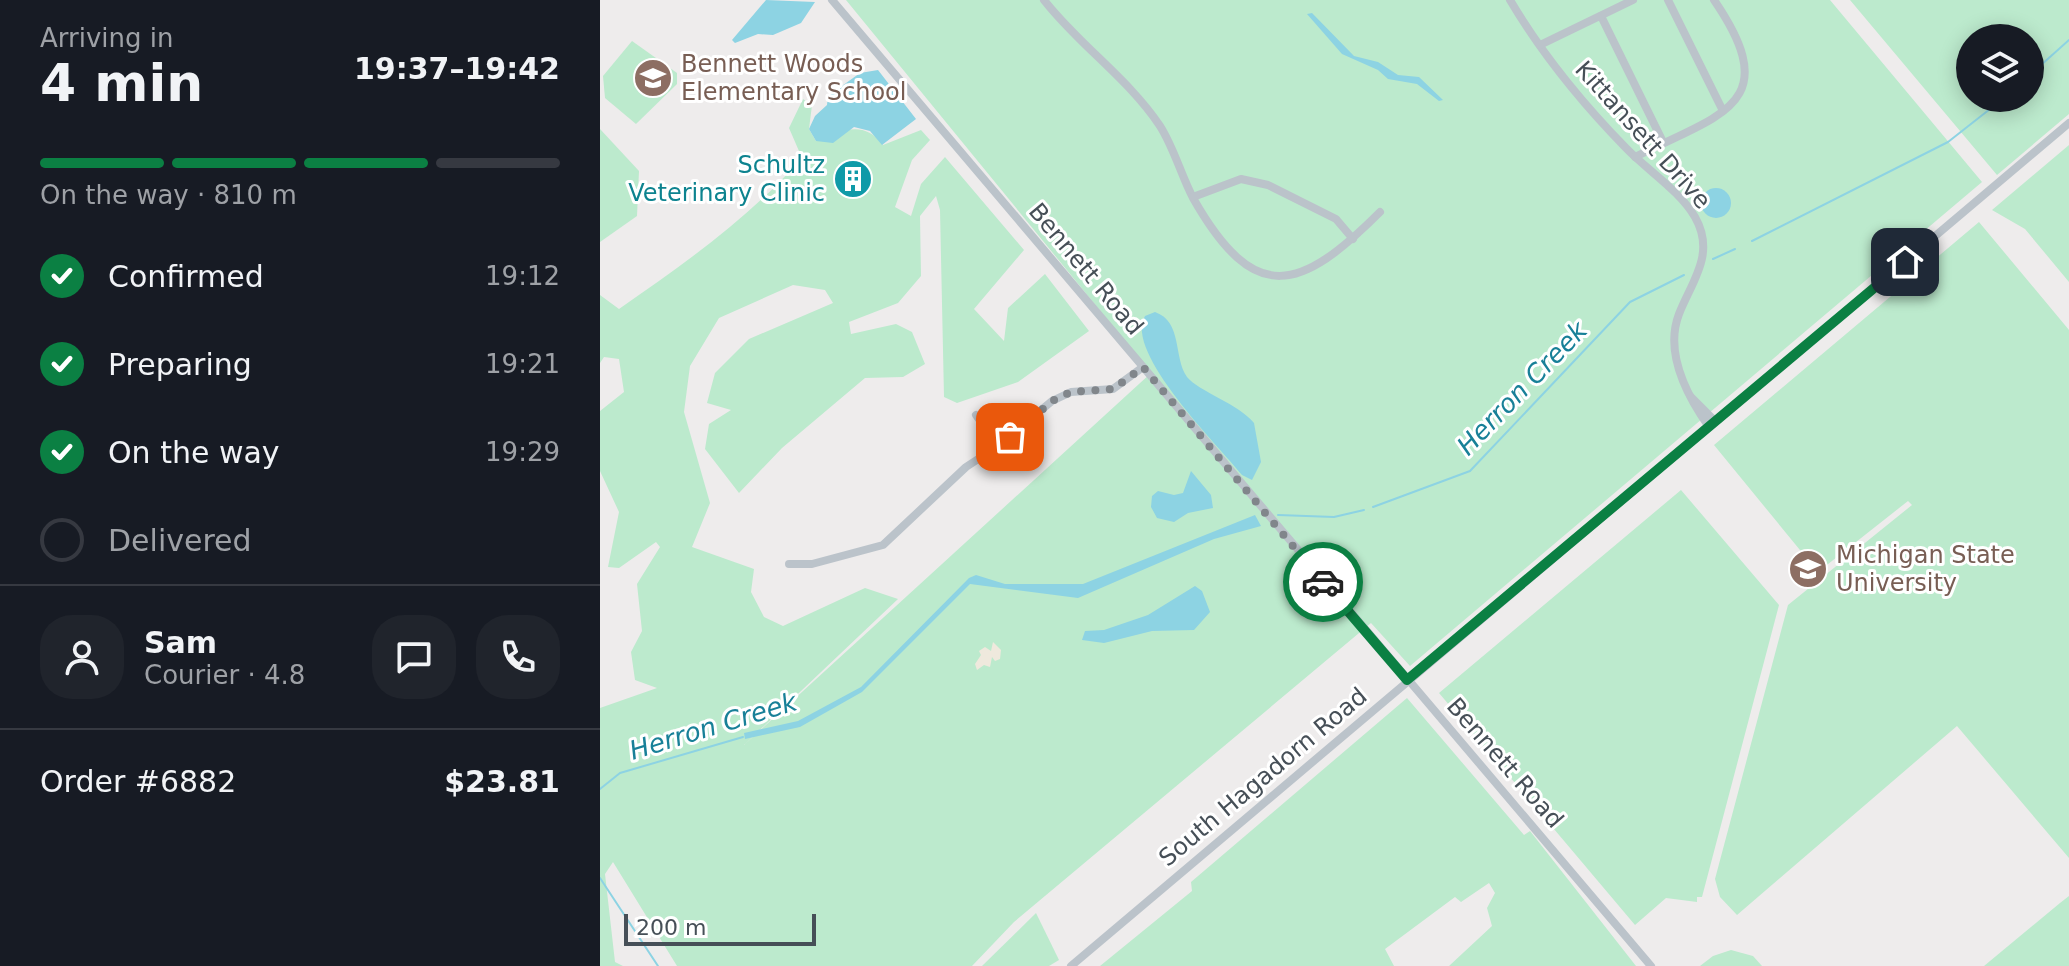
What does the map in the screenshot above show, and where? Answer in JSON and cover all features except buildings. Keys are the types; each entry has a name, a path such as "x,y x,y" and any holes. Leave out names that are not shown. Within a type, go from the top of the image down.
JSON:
{"street":[{"name":"Bennett Road","path":"832,0 1651,966"},
{"path":"1044,0 1069,31 1137,96 1161,128 1193,197 1223,245 1241,263 1266,275 1293,275 1322,264 1380,212"},
{"name":"Kittansett Drive","path":"1510,0 1540,45 1601,122 1681,200 1700,229 1704,259 1678,316 1676,366 1691,397 1712,424"},
{"path":"1540,45 1633,0"},
{"path":"1668,0 1723,111"},
{"path":"1635,157 1723,111 1744,89 1747,77 1744,59 1715,1"},
{"path":"1601,16 1663,142"},
{"name":"South Hagadorn Road","path":"1071,966 2069,123"},
{"path":"1193,197 1241,179 1268,185 1336,219 1353,239"},
{"path":"789,564 812,564 883,545 966,467 998,446 1052,401 1071,392 1113,389 1143,367"},
{"path":"1070,381 1071,392"},
{"path":"976,415 998,446"}],"green space":[{"path":"846,0 1830,0 1982,182 1410,666 1371,623 1014,922 972,966 677,966 613,862 605,874 615,962 623,966 600,966 600,708 657,688 635,680 631,652 642,631 637,584 660,547 656,542 619,568 608,567 619,512 600,471 600,411 624,392 619,359 604,357 600,363 600,295 619,309 692,257 760,201 802,158 789,128 803,99 812,105 809,129 816,141 843,131 860,130 868,132 883,145 921,130 930,140 912,160 895,207 911,216 921,184 945,157 1024,250 974,309 1004,341 1008,308 1045,274 1089,331 1018,382 957,403 944,397 940,210 936,196 920,216 921,276 898,303 849,322 851,334 896,324 912,332 925,364 903,377 865,378 782,448 739,493 705,449 709,424 731,410 707,403 715,373 749,339 833,303 825,290 793,285 719,318 690,366 684,412 710,503 692,547 754,569 751,592 764,617 783,626 865,588 898,599 744,745 1151,373"},
{"path":"1850,0 2069,0 2069,114 1997,175"},
{"path":"632,41 677,73 677,84 636,124 605,98 603,76"},
{"path":"600,129 639,171 637,216 600,242"},
{"path":"2069,145 2069,282 2025,229 1992,210"},
{"path":"1979,222 2069,330 2069,858 1957,726 1737,915 1720,897 1715,879 1788,605 1912,505 1908,501 1818,572 1714,445"},
{"path":"1681,490 1779,605 1702,897 1697,897 1697,902 1666,898 1635,925 1439,693"},
{"path":"1407,698 1524,835 1530,831 1636,966 1449,966 1492,926 1487,908 1495,893 1489,883 1461,902 1455,897 1385,949 1394,966 1100,966 1192,891 1191,882"},
{"path":"2069,896 2069,966 1984,966 2060,903"},
{"path":"1036,913 1059,960 1049,966 982,966"},
{"path":"1731,950 1753,956 1762,966 1700,966 1713,956"}],"sand":[{"path":"993,642 1001,650 1000,659 995,661 992,657 990,667 984,665 977,670 975,664 981,655 979,651 985,647 991,651"}],"water":[{"path":"766,0 815,2 801,23 773,35 758,34 735,43 732,40"},
{"path":"1312,13 1354,56 1378,62 1398,75 1419,77 1443,100 1439,101 1417,84 1388,79 1378,70 1342,54 1307,14"},
{"path":"878,70 916,119 882,145 870,131 854,127 833,143 816,141 809,129 815,116 827,105 828,96 860,73"},
{"path":"1716,188 1727,192 1731,203 1727,214 1716,218 1705,214 1701,203 1705,192"},
{"path":"1155,312 1164,317 1174,332 1187,377 1254,423 1261,462 1252,480 1242,475 1160,375 1142,332 1145,316"},
{"path":"1191,471 1211,495 1213,508 1188,513 1174,522 1157,518 1151,507 1152,496 1158,491 1174,495 1183,493"},
{"path":"1255,515 1261,526 1214,539 1078,598 970,584 862,692 800,727 745,739 744,733 798,721 861,687 969,578 976,575 1005,584 1083,584"},
{"path":"1195,586 1202,591 1210,612 1194,630 1152,631 1104,643 1082,640 1085,631 1104,630 1148,615"}],"waterway":[{"name":"Herron Creek","path":"2044,62 2069,40"},
{"name":"Herron Creek","path":"1752,241 1948,142 1986,112"},
{"name":"Herron Creek","path":"1713,259 1735,249"},
{"name":"Herron Creek","path":"1373,507 1470,471 1630,302 1684,275"},
{"name":"Herron Creek","path":"1278,515 1334,517 1364,510"},
{"name":"Herron Creek","path":"600,789 620,773 743,737"},
{"name":"Herron Creek","path":"600,878 658,966"}],"way so far":[{"path":"1010,437 1052,401 1071,392 1113,389 1143,367 1323,582"}],"place":[{"name":"Bennett Woods Elementary School","path":"653,78"},
{"name":"Schultz Veterinary Clinic","path":"853,179"},
{"name":"Michigan State University","path":"1808,569"}],"route":[{"path":"1323,582 1407,680 1905,262"}]}
